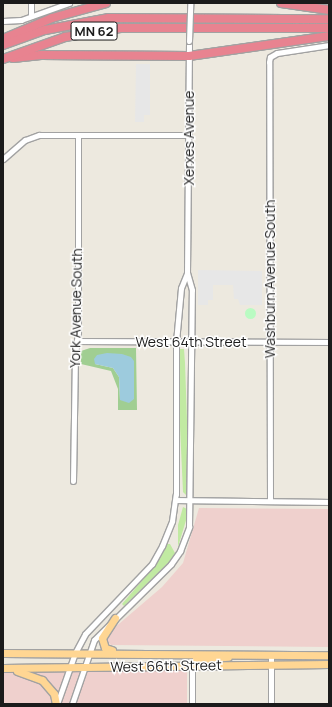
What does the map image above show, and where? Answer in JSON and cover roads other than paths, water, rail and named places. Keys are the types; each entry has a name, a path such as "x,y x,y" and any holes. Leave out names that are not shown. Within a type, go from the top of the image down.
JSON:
{"highway":[{"path":"3,40 52,18 106,3"},
{"path":"281,3 329,10"},
{"name":"MN 62","path":"3,45 45,30 109,18 329,19"},
{"name":"MN 62","path":"3,59 65,37 120,28 329,28"},
{"path":"3,59 41,55 189,56 329,36"}],"main road":[{"path":"116,618 103,635 105,648 146,653"},
{"name":"West 66th Street","path":"3,653 329,655"},
{"path":"192,665 196,659 226,658 238,654"},
{"name":"West 66th Street","path":"5,668 271,663 329,664"},
{"path":"5,668 33,675 42,680 54,694 57,704"}],"street":[{"path":"31,3 31,16"},
{"path":"3,21 31,16 69,3"},
{"name":"Xerxes Avenue","path":"190,3 187,273 192,290 191,500"},
{"name":"Washburn Avenue South","path":"270,501 270,57 277,53 329,45"},
{"path":"3,159 32,137 78,134 189,135"},
{"name":"York Avenue South","path":"73,481 78,134"},
{"name":"Xerxes Avenue","path":"176,500 176,342 181,288 187,273"},
{"name":"West 64th Street","path":"76,341 329,342"},
{"path":"57,704 74,653 90,626 152,564 172,521 176,500 329,502"},
{"path":"72,704 83,667 94,640 171,564 180,551 189,527 191,500"},
{"path":"271,655 272,704"},
{"path":"192,665 192,704"}],"water":[{"path":"107,353 122,354 131,357 134,361 134,399 129,403 120,400 119,377 113,368 95,364 94,359 97,355"}]}
